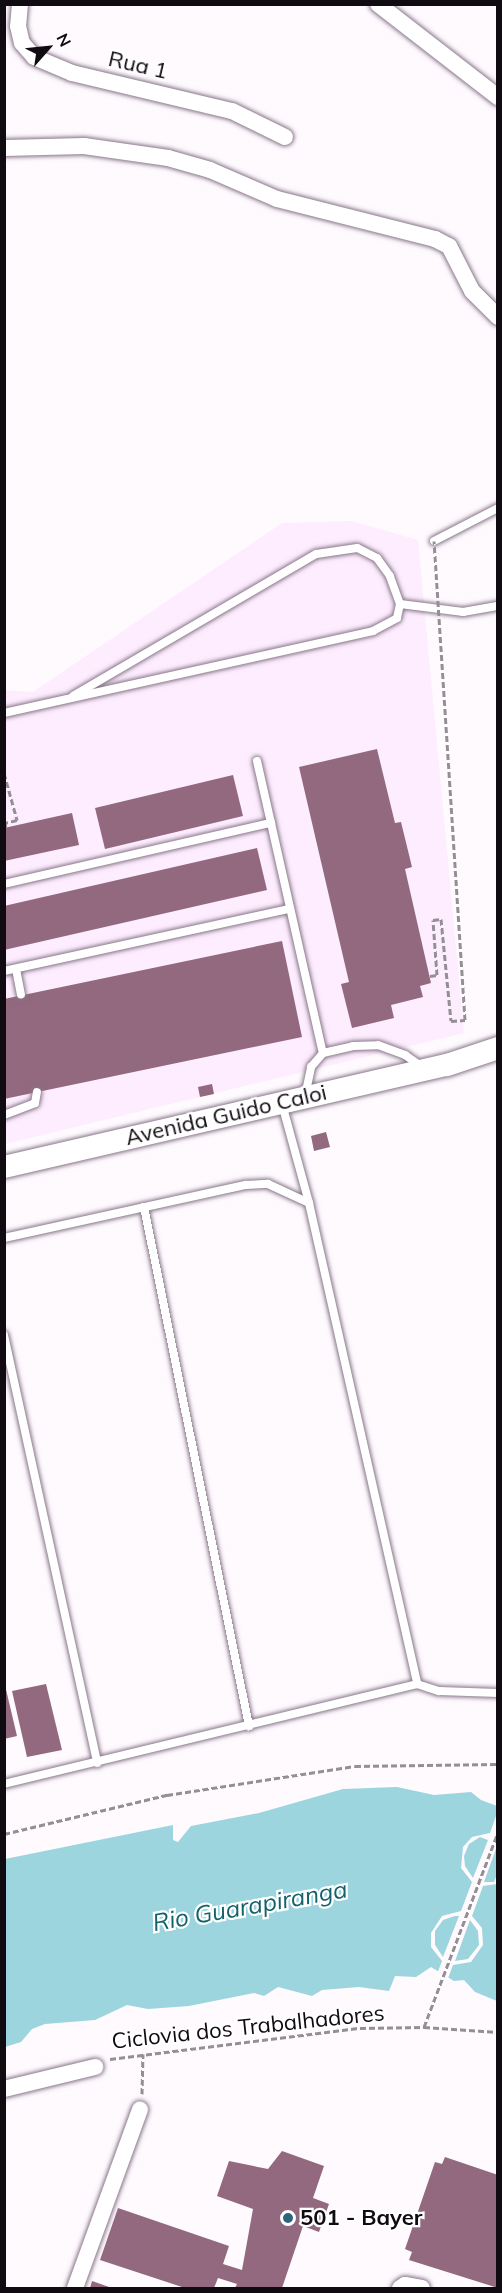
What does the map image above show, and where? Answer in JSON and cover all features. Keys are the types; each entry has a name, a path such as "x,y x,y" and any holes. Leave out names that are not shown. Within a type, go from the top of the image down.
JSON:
{"main road":[{"name":"Avenida Guido Caloi","path":"4,1167 436,1067 498,1048"},
{"name":"Avenida Guido Caloi","path":"436,1067 498,1066"}],"street":[{"name":"Rua 1","path":"20,4 18,26 22,43 34,57 72,73 232,111 285,137"},
{"path":"378,4 498,97"},
{"path":"4,148 84,146 168,158 210,170 277,199 435,239 449,246 472,291 498,317"},
{"path":"4,2089 97,2064"},
{"path":"75,2289 140,2109"},
{"path":"400,2289 405,2285 422,2289"}],"lane":[{"path":"434,541 498,508"},
{"path":"4,713 373,631 397,618 400,604 390,576 377,558 357,548 316,554 73,696"},
{"path":"400,604 463,612 498,606"},
{"path":"257,760 323,1053"},
{"path":"4,884 271,823"},
{"path":"4,971 289,909"},
{"path":"16,969 21,995"},
{"path":"305,1096 310,1067 323,1053 353,1046 378,1045 436,1067"},
{"path":"4,1115 35,1103 37,1092"},
{"path":"282,1101 309,1203 417,1684"},
{"path":"4,1238 144,1207 268,1184 309,1203"},
{"path":"144,1207 249,1726"},
{"path":"4,1335 97,1763"},
{"path":"4,1784 417,1684 439,1691 498,1693"}],"path":[{"path":"430,976 437,975 433,920 441,919 451,1021 465,1020 434,541"},
{"path":"4,773 17,820 5,823 6,828"},
{"path":"4,1834 166,1795 355,1766 498,1764"},
{"path":"424,2027 498,1832"},
{"name":"Ciclovia dos Trabalhadores","path":"97,2064 143,2054 360,2028 424,2027 498,2032"},
{"path":"140,2109 145,2080 143,2054"}],"shaded area":[{"path":"351,521 418,540 464,1033 5,1144 4,690 33,692 282,523"}],"water":[{"name":"Rio Guarapiranga","path":"397,1787 434,1795 471,1792 481,1800 497,1806 497,2001 475,1992 464,1980 454,1981 431,1967 416,1977 395,1976 389,1991 359,1987 322,1990 312,1996 278,1987 264,1996 254,1993 189,2006 148,2009 127,2005 95,2020 45,2024 32,2029 21,2042 5,2047 5,1859 173,1825 173,1840 178,1842 191,1826 259,1813 343,1789"}],"pier":[{"path":"497,1813 497,1846 484,1882 494,1882 496,1877 497,1884 483,1886 472,1916 482,1928 483,1945 471,1962 453,1965 447,1981 437,1974 442,1961 431,1947 431,1933 442,1916 461,1911 472,1882 461,1868 463,1847 472,1837 490,1833","holes":["480,1837 488,1840 473,1878 465,1866 464,1856 469,1844","459,1916 443,1957 435,1945 435,1931 443,1920","470,1920 478,1931 479,1945 468,1959 455,1961"]}],"building":[{"path":"377,749 395,823 401,822 412,867 405,869 431,983 420,986 423,997 391,1005 394,1018 352,1028 341,984 349,982 299,767"},
{"path":"233,775 243,816 105,849 95,808"},
{"path":"72,813 79,845 4,861 4,828"},
{"path":"257,848 267,890 4,950 4,906"},
{"path":"282,941 302,1037 4,1099 4,999"},
{"path":"212,1084 214,1094 200,1097 198,1087"},
{"path":"326,1132 330,1147 314,1151 311,1136"},
{"path":"4,1681 17,1736 4,1739"},
{"path":"46,1684 62,1750 27,1757 12,1691"},
{"path":"282,2151 324,2166 313,2198 329,2204 319,2232 303,2226 282,2288 235,2288 237,2284 218,2278 214,2288 185,2288 100,2260 118,2208 229,2246 223,2264 242,2270 253,2209 217,2196 229,2161 268,2169"},
{"path":"445,2157 498,2175 498,2288 409,2260 412,2252 405,2249 435,2162 442,2164"},
{"path":"92,2281 112,2288 90,2288"}],"place":[{"name":"501 - Bayer","path":"288,2218"}]}
